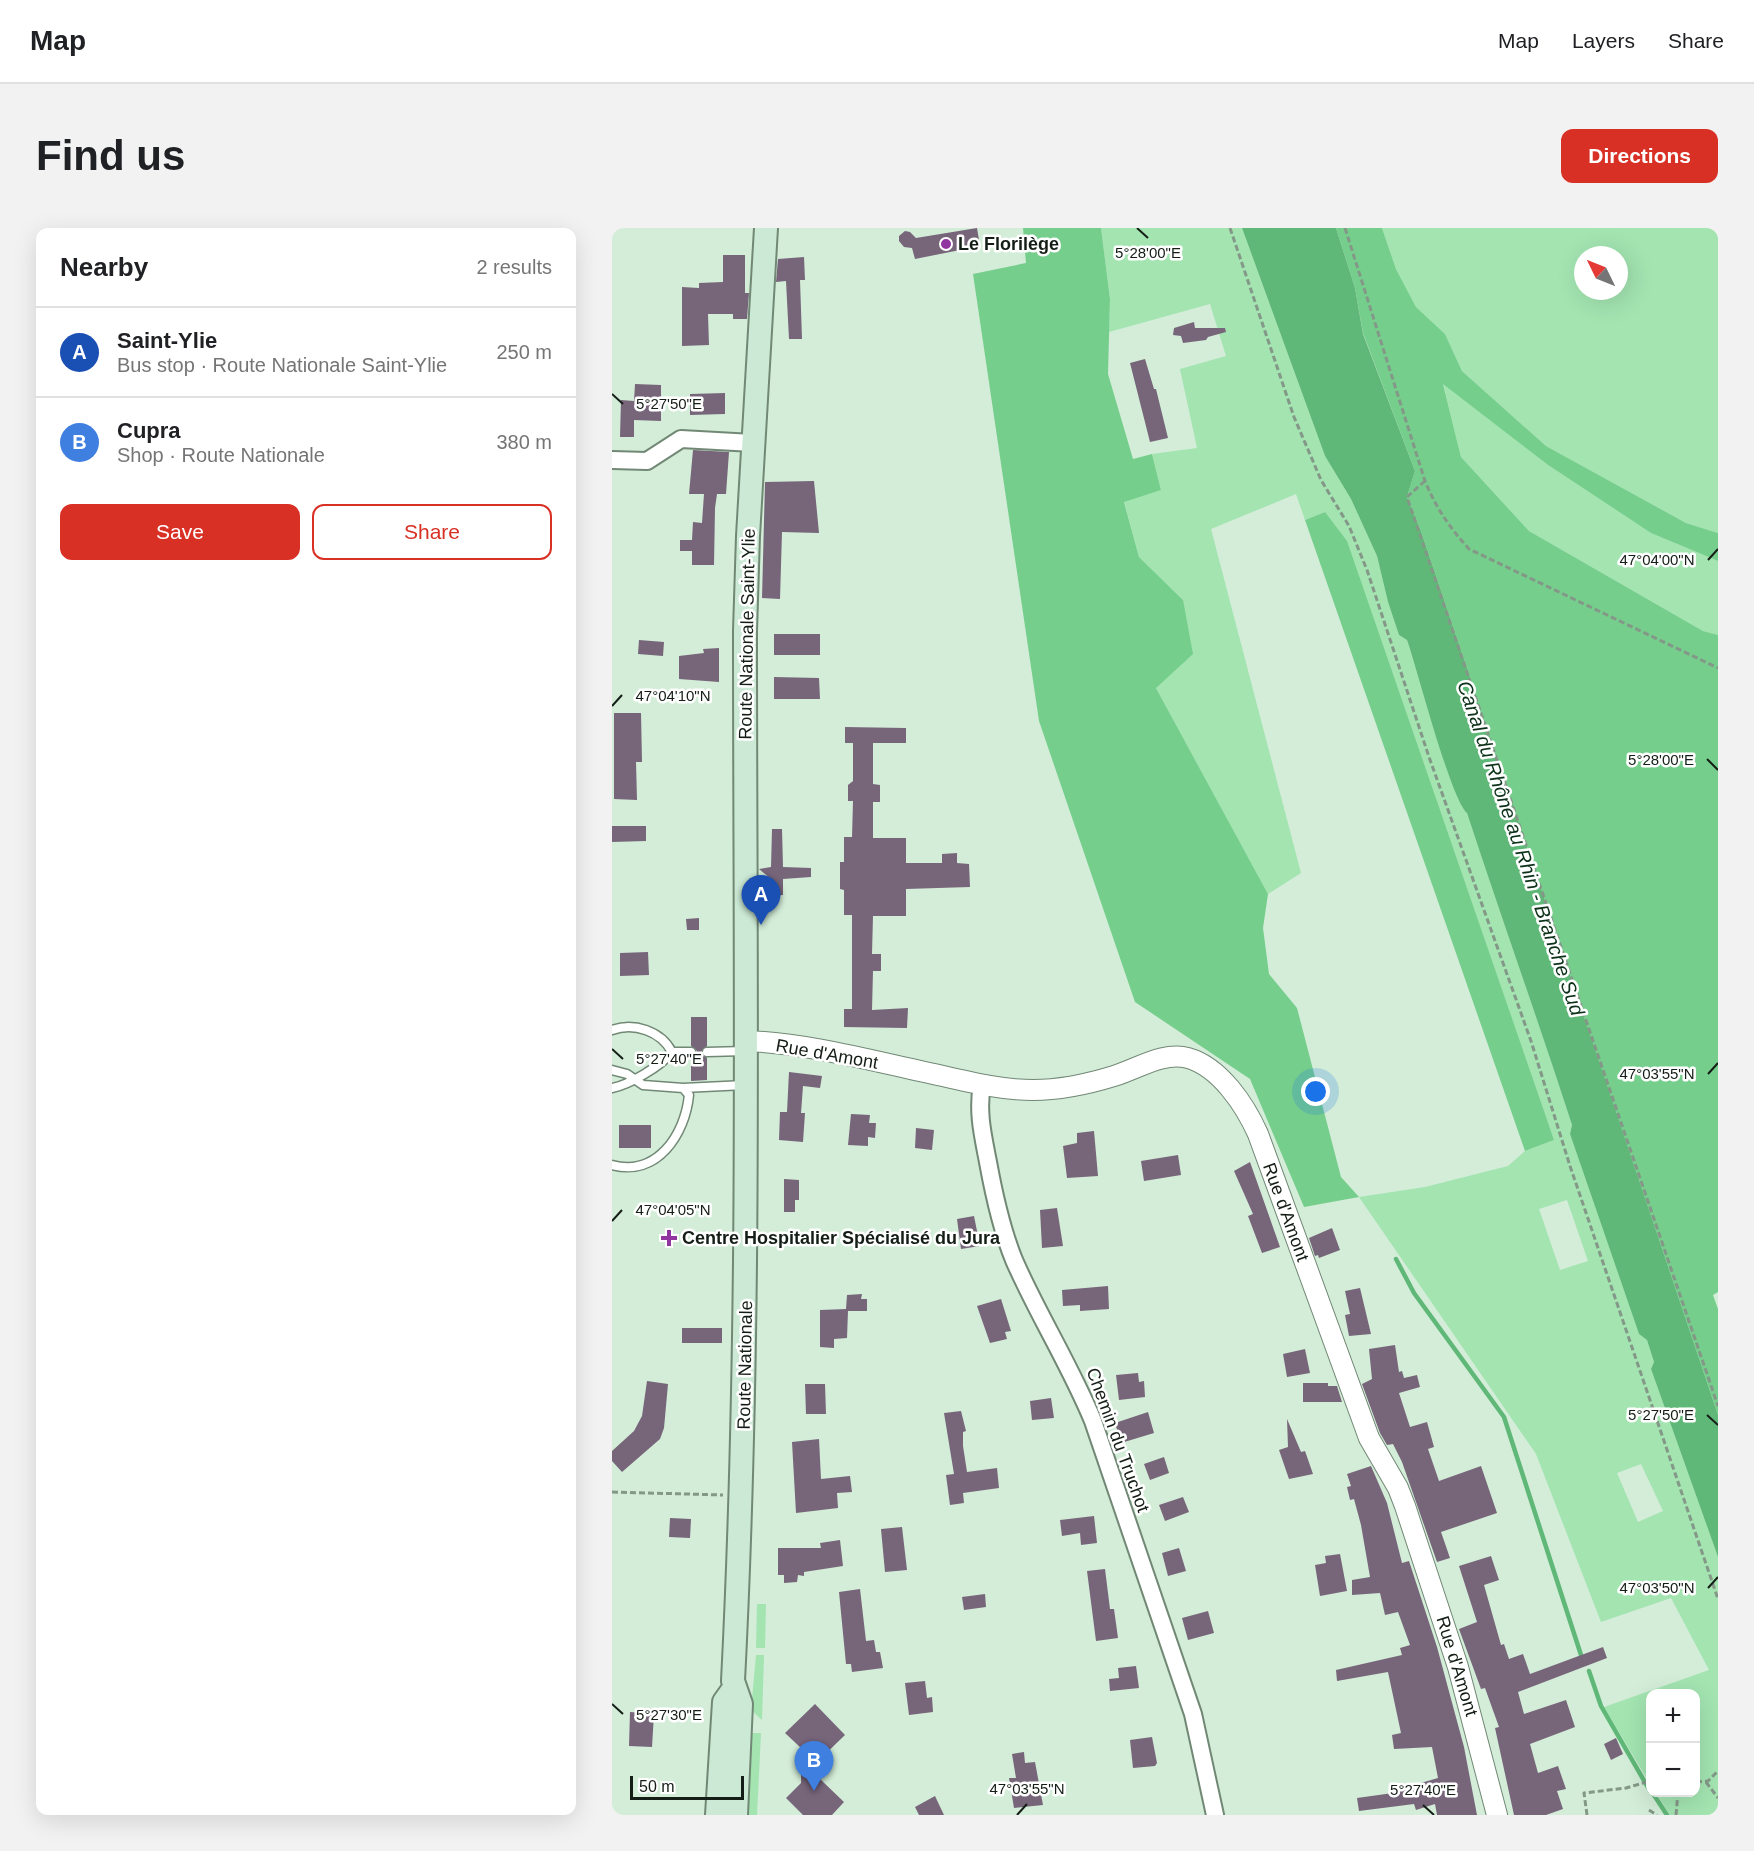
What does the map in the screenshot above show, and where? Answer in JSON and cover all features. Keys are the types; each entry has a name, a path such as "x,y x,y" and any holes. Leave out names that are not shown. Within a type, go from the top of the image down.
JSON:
{"main road":[{"name":"Route Nationale Saint-Ylie","path":"746,1046 745,631 766,228"},
{"name":"Route Nationale","path":"736,1815 741,1704 734,1688 743,1496 746,1046"},
{"name":"Route Nationale","path":"717,1815 724,1702 734,1688"}],"street":[{"path":"612,460 647,461 681,439 753,443"},
{"name":"Rue d'Amont","path":"746,1046 844,1055 982,1085 1053,1090 1082,1085 1164,1058 1180,1056 1206,1067 1236,1097 1258,1134 1369,1438 1398,1488 1405,1506 1472,1715 1497,1815"},
{"name":"Chemin du Truchot","path":"982,1085 980,1124 994,1195 1007,1240 1034,1302 1073,1373 1093,1421 1193,1714 1215,1815"}],"lane":[{"path":"612,1030 626,1026 651,1032 667,1043 672,1052"},
{"path":"707,1052 746,1046"},
{"path":"612,1088 624,1086 641,1073 655,1069 672,1052 691,1052"},
{"path":"612,1070 627,1074 643,1085 683,1088 746,1085"},
{"path":"612,1165 632,1168 645,1165 661,1155 678,1136 685,1122 689,1095 683,1088"}],"path":[{"path":"1230,228 1298,426 1321,480 1350,526 1367,570 1429,757 1531,1041 1573,1177 1718,1599"},
{"path":"1345,228 1425,481 1436,507 1469,549 1718,668"},
{"path":"1425,481 1407,497 1718,1406"},
{"path":"612,1492 743,1496"},
{"path":"1700,1782 1714,1778 1718,1771"},
{"path":"1706,1782 1718,1798"},
{"path":"1587,1815 1584,1793 1646,1783"},
{"path":"1676,1815 1678,1797"},
{"path":"1649,1810 1657,1815"}],"shaded area":[{"path":"1023,228 1101,228 1110,299 1108,374 1133,459 1152,454 1161,490 1124,502 1139,557 1183,600 1193,654 1156,688 1268,894 1263,928 1269,974 1297,1008 1341,1177 1359,1197 1304,1207 1250,1079 1135,1002 1039,721 973,274 1026,263"},
{"path":"1101,228 1242,228 1325,456 1351,499 1377,556 1399,635 1407,640 1444,760 1460,803 1467,813 1572,1125 1570,1134 1639,1334 1647,1340 1654,1362 1651,1369 1718,1557 1718,1815 1670,1815 1659,1797 1700,1797 1700,1689 1655,1689 1709,1670 1671,1598 1601,1622 1536,1454 1359,1197 1425,1187 1508,1166 1525,1151 1554,1140 1325,512 1305,520 1296,494 1211,529 1301,873 1268,894 1156,688 1183,600 1139,557 1124,501 1161,490 1152,454 1197,448 1180,369 1226,356 1210,304 1109,332 1110,299","holes":["1567,1200 1588,1261 1560,1270 1539,1209","1641,1464 1663,1511 1638,1522 1617,1473"]},
{"path":"1336,228 1382,228 1396,269 1416,307 1445,334 1462,371 1546,446 1686,523 1718,533 1718,561 1651,533 1548,465 1443,384 1461,457 1529,531 1703,631 1718,635 1718,1292 1713,1295 1718,1309 1718,1415 1421,531 1407,497 1415,471 1363,333 1355,288"},
{"path":"1382,228 1718,228 1718,533 1686,523 1546,446 1462,371 1445,334 1416,307 1396,269"},
{"path":"1443,383 1548,465 1651,533 1718,561 1718,635 1703,631 1529,531 1461,457"},
{"path":"1325,512 1347,541 1554,1140 1525,1151 1305,520"},
{"path":"757,1604 766,1604 765,1648 756,1648"},
{"path":"756,1655 764,1655 762,1720 751,1710"},
{"path":"1646,1692 1646,1777 1604,1707"},
{"path":"750,1733 761,1733 757,1815 746,1815"}],"water":[{"name":"Canal du Rhône au Rhin - Branche Sud","path":"1242,228 1336,228 1355,288 1363,334 1415,471 1407,497 1421,531 1718,1415 1718,1557 1651,1369 1654,1362 1647,1340 1639,1334 1570,1134 1572,1125 1467,813 1452,785 1407,640 1399,635 1377,556 1351,499 1325,456"}],"building":[{"name":"Le Florilège","path":"977,228 980,246 915,259 912,248 904,247 899,241 899,236 905,231 910,232 916,238"},
{"path":"723,255 745,255 745,293 749,293 747,319 733,319 733,314 708,314 709,345 682,346 682,287 699,288 699,283 723,282"},
{"path":"804,257 805,280 800,280 802,339 789,339 786,281 776,282 778,259"},
{"path":"1194,322 1195,328 1225,328 1226,332 1208,337 1206,340 1183,343 1181,336 1173,335 1174,328"},
{"path":"1145,359 1154,389 1156,389 1168,438 1150,442 1130,363"},
{"path":"635,384 661,385 661,421 634,420 634,437 620,437 621,400 634,401"},
{"path":"725,393 725,414 690,415 690,394"},
{"path":"693,450 729,452 726,494 717,494 715,508 714,565 692,565 692,551 680,551 680,540 692,540 693,522 702,523 704,494 689,494"},
{"path":"814,481 819,533 782,532 780,599 762,598 765,482"},
{"path":"774,634 820,634 820,655 774,655"},
{"path":"639,640 664,642 663,656 638,654"},
{"path":"719,648 719,682 679,679 679,656 704,653 703,649"},
{"path":"774,677 819,678 820,699 774,699"},
{"path":"614,713 641,713 642,762 636,762 637,800 614,799"},
{"path":"845,727 906,728 906,743 873,743 873,784 880,785 880,802 873,802 873,838 906,838 906,863 942,863 942,854 957,853 957,863 969,864 970,887 906,889 906,916 873,916 872,954 881,954 881,971 873,971 872,1010 908,1008 907,1028 844,1027 844,1009 852,1009 852,915 844,915 844,890 840,889 840,862 844,862 844,837 852,837 853,801 848,801 848,785 853,781 853,743 845,743"},
{"path":"612,826 646,826 646,841 612,842"},
{"path":"772,829 782,829 783,867 811,868 811,877 783,879 783,895 771,896 771,879 759,869 771,867"},
{"path":"699,918 699,930 687,930 686,919"},
{"path":"648,952 649,975 620,976 620,953"},
{"path":"691,1017 707,1017 707,1046 701,1052 707,1058 707,1080 691,1081 691,1058 697,1051 691,1046"},
{"path":"789,1072 822,1076 820,1088 803,1086 801,1113 805,1113 803,1142 779,1140 780,1112 787,1112"},
{"path":"851,1114 870,1115 869,1123 876,1123 875,1138 868,1137 868,1146 848,1145"},
{"path":"619,1125 651,1125 651,1148 619,1148"},
{"path":"916,1128 934,1130 932,1150 915,1148"},
{"path":"1094,1131 1098,1176 1067,1178 1063,1146 1077,1143 1077,1133"},
{"path":"1178,1155 1181,1175 1144,1181 1141,1161"},
{"path":"1250,1162 1280,1247 1262,1253 1248,1216 1253,1214 1234,1171"},
{"path":"784,1179 799,1180 799,1200 795,1200 795,1212 784,1212"},
{"path":"1057,1208 1063,1246 1042,1248 1040,1210"},
{"path":"974,1216 980,1246 961,1249 957,1219"},
{"path":"1332,1228 1340,1250 1319,1258 1318,1255 1315,1256 1309,1238"},
{"path":"1108,1286 1109,1309 1080,1311 1080,1305 1063,1306 1062,1290"},
{"path":"1360,1288 1371,1334 1349,1336 1345,1315 1350,1314 1345,1291"},
{"path":"862,1294 861,1299 867,1299 867,1311 848,1311 847,1338 834,1339 834,1348 820,1347 820,1310 846,1309 847,1295"},
{"path":"1001,1299 1011,1331 1005,1332 1007,1339 990,1343 977,1306"},
{"path":"682,1328 722,1328 722,1343 682,1343"},
{"path":"1395,1345 1399,1372 1402,1371 1404,1378 1417,1375 1420,1387 1399,1393 1410,1427 1427,1422 1434,1447 1428,1449 1439,1481 1481,1466 1497,1513 1441,1532 1450,1558 1437,1562 1402,1462 1393,1444 1387,1445 1380,1433 1362,1384 1372,1379 1369,1349"},
{"path":"1305,1349 1310,1373 1287,1377 1283,1354"},
{"path":"1138,1373 1139,1382 1144,1381 1145,1397 1119,1400 1116,1375"},
{"path":"647,1381 668,1384 664,1428 660,1439 622,1472 612,1461 612,1451 634,1431 642,1416"},
{"path":"1303,1383 1328,1383 1328,1386 1337,1386 1342,1402 1303,1402"},
{"path":"805,1384 825,1384 826,1414 806,1414"},
{"path":"1051,1398 1054,1418 1032,1420 1030,1401"},
{"path":"961,1411 966,1431 963,1432 963,1446 967,1472 997,1468 999,1488 963,1493 964,1503 950,1505 946,1475 954,1474 944,1413"},
{"path":"1148,1412 1154,1433 1121,1443 1115,1423"},
{"path":"1287,1419 1301,1452 1305,1451 1313,1474 1289,1479 1279,1450 1288,1447"},
{"path":"819,1439 821,1479 850,1476 852,1492 837,1493 838,1508 796,1513 792,1442"},
{"path":"1164,1457 1169,1473 1150,1480 1144,1464"},
{"path":"1371,1466 1387,1503 1402,1563 1409,1561 1437,1647 1464,1747 1477,1815 1437,1815 1435,1804 1416,1810 1414,1804 1359,1811 1357,1798 1393,1793 1393,1791 1438,1778 1432,1747 1394,1749 1392,1735 1401,1733 1388,1672 1337,1681 1336,1670 1402,1655 1400,1648 1410,1645 1398,1612 1385,1615 1380,1593 1352,1595 1352,1580 1370,1577 1361,1525 1354,1499 1350,1500 1347,1487 1351,1486 1347,1474"},
{"path":"1183,1497 1189,1512 1165,1521 1159,1505"},
{"path":"1094,1516 1097,1543 1081,1545 1080,1533 1062,1536 1060,1520"},
{"path":"670,1518 691,1519 690,1538 669,1537"},
{"path":"902,1527 907,1570 885,1572 881,1529"},
{"path":"840,1540 843,1566 804,1572 804,1576 798,1575 797,1582 784,1583 784,1575 778,1575 778,1548 821,1548 820,1543"},
{"path":"1179,1548 1186,1571 1168,1576 1162,1553"},
{"path":"1340,1554 1347,1591 1320,1596 1315,1565 1326,1563 1325,1556"},
{"path":"1491,1556 1499,1580 1484,1585 1501,1645 1504,1644 1509,1659 1523,1654 1530,1674 1603,1647 1607,1658 1518,1692 1524,1714 1566,1700 1575,1727 1530,1744 1538,1773 1558,1766 1566,1789 1557,1791 1563,1809 1546,1815 1514,1815 1495,1728 1499,1727 1485,1688 1481,1689 1459,1629 1477,1622 1459,1566"},
{"path":"1105,1569 1110,1609 1114,1609 1118,1638 1096,1641 1087,1571"},
{"path":"860,1589 866,1641 874,1640 876,1652 880,1652 883,1668 852,1672 851,1664 846,1664 839,1592"},
{"path":"985,1594 986,1607 964,1610 962,1597"},
{"path":"1208,1611 1214,1633 1188,1640 1182,1618"},
{"path":"1136,1666 1139,1688 1110,1691 1109,1679 1119,1678 1118,1668"},
{"path":"925,1681 927,1698 932,1697 933,1712 909,1715 905,1683"},
{"path":"815,1704 845,1735 816,1763 819,1778 844,1802 832,1815 803,1815 786,1798 801,1783 801,1748 785,1733"},
{"path":"630,1712 654,1714 652,1747 629,1746"},
{"path":"1152,1737 1157,1763 1155,1766 1133,1768 1130,1740"},
{"path":"1616,1738 1623,1754 1611,1760 1604,1744"},
{"path":"1024,1752 1025,1763 1035,1762 1043,1805 1014,1808 1009,1778 1016,1778 1012,1754"},
{"path":"935,1796 944,1815 919,1815 915,1807"}],"waterway":[{"path":"1396,1259 1414,1293 1504,1417 1581,1655"},
{"path":"1589,1671 1601,1706 1646,1784"},
{"path":"1655,1797 1667,1815"}],"place":[{"name":"Le Florilège","path":"946,244"},
{"name":"Saint-Ylie","path":"761,925"},
{"name":"Centre Hospitalier Spécialisé du Jura","path":"669,1238"},
{"name":"Cupra","path":"814,1791"}]}
